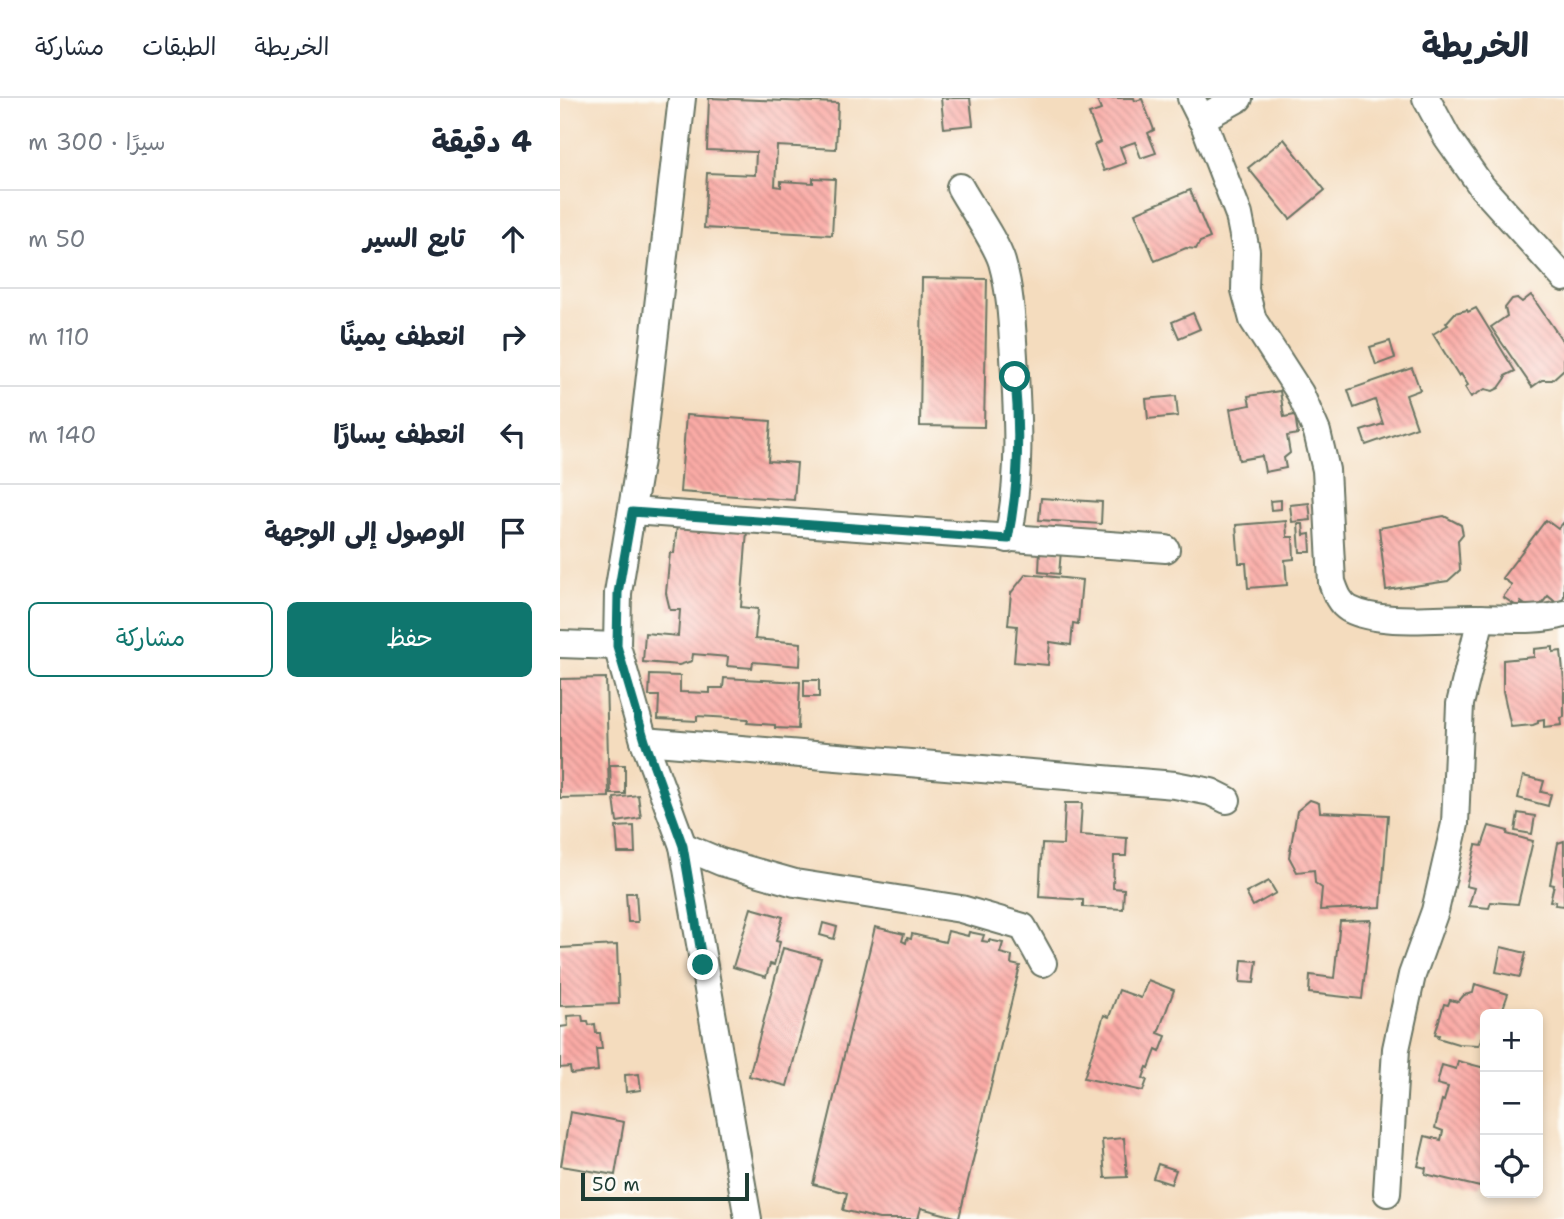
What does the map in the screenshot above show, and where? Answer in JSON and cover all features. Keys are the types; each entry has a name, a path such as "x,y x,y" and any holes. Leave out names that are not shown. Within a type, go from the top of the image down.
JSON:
{"street":[{"path":"681,98 641,454 618,593 617,646 645,741 683,846 748,1219"},
{"path":"1239,98 1196,108 1239,215 1245,251 1245,290 1253,320 1300,393 1317,432 1326,470 1332,582 1337,597 1346,607 1363,615 1393,618 1515,620 1547,619 1564,614"},
{"path":"1426,98 1447,137 1482,187 1564,278"},
{"path":"960,187 1001,260 1011,309 1019,422 1018,466 1008,539"},
{"path":"632,512 1166,549"},
{"path":"1387,1193 1396,1049 1412,975 1435,912 1455,824 1460,704 1481,618"},
{"path":"560,644 617,646"},
{"path":"645,741 1175,785 1211,792 1227,800"},
{"path":"683,846 721,862 795,883 961,909 1023,927 1043,963"}],"building":[{"path":"709,98 838,103 836,149 777,146 775,186 781,187 781,181 813,183 813,178 835,179 832,235 704,228 707,173 755,175 756,152 707,150"},
{"path":"941,98 970,98 973,125 944,128"},
{"path":"1096,98 1134,98 1135,101 1142,99 1154,130 1148,133 1156,153 1141,158 1135,142 1120,147 1126,163 1104,171 1094,145 1100,142 1089,114 1101,110"},
{"path":"1284,139 1325,190 1290,219 1248,168"},
{"path":"1190,190 1210,238 1200,242 1196,249 1186,248 1155,261 1135,213"},
{"path":"922,278 987,279 984,427 920,426"},
{"path":"1531,295 1564,343 1564,369 1552,380 1542,380 1532,387 1491,327 1507,316 1505,308 1512,299 1517,298 1522,302"},
{"path":"1476,308 1515,371 1505,376 1499,388 1493,391 1485,389 1471,397 1465,387 1468,385 1461,374 1459,376 1433,334 1448,325 1446,323 1455,313"},
{"path":"1193,313 1200,329 1179,338 1172,322"},
{"path":"1390,341 1395,358 1376,365 1370,347"},
{"path":"1412,368 1420,390 1406,395 1417,427 1366,445 1361,431 1383,424 1375,400 1354,408 1348,390"},
{"path":"1280,391 1284,417 1295,415 1298,434 1287,436 1290,453 1284,458 1286,468 1265,472 1262,456 1239,460 1230,409 1250,405 1248,396"},
{"path":"1176,396 1178,416 1148,419 1146,399"},
{"path":"686,415 771,421 768,461 797,463 794,500 680,492"},
{"path":"1041,498 1102,502 1101,524 1039,520"},
{"path":"1281,500 1281,509 1271,510 1270,501"},
{"path":"1309,503 1311,520 1292,522 1290,505"},
{"path":"1444,516 1461,525 1463,534 1458,540 1460,570 1448,581 1386,590 1379,528"},
{"path":"1546,520 1558,529 1564,522 1564,597 1558,604 1548,596 1539,607 1536,605 1532,610 1521,602 1518,607 1503,597 1512,585 1502,578"},
{"path":"1286,521 1287,537 1293,537 1294,559 1285,560 1287,585 1248,588 1246,563 1239,563 1236,525"},
{"path":"1298,524 1303,524 1304,535 1310,534 1311,552 1300,552"},
{"path":"677,525 747,531 741,607 758,609 755,639 801,643 800,666 753,662 752,668 727,666 728,657 693,654 692,661 679,665 643,662 645,633 678,636 680,610 670,610 666,593 670,553 674,553"},
{"path":"1040,549 1061,551 1059,574 1039,572"},
{"path":"1026,574 1082,580 1078,624 1073,623 1071,645 1050,642 1048,665 1014,662 1017,626 1008,625 1011,593"},
{"path":"1553,647 1553,652 1561,651 1564,681 1562,725 1544,727 1544,719 1533,725 1511,727 1503,691 1503,660 1534,657 1534,649"},
{"path":"650,675 680,676 680,692 710,693 710,688 723,688 724,678 800,682 798,729 747,723 748,719 697,716 697,721 658,719 659,696 649,696"},
{"path":"606,678 609,797 560,798 560,679"},
{"path":"804,680 819,680 819,697 804,697"},
{"path":"610,765 625,765 625,794 611,794"},
{"path":"1523,776 1544,781 1541,792 1551,794 1548,806 1518,798"},
{"path":"638,795 641,818 617,822 614,798"},
{"path":"1310,800 1319,803 1320,812 1388,815 1381,907 1320,910 1322,888 1315,883 1314,870 1297,872 1289,857 1297,811"},
{"path":"1065,803 1082,803 1080,835 1127,838 1126,856 1114,856 1113,888 1124,889 1123,909 1083,907 1083,900 1039,897 1042,844 1063,845"},
{"path":"1518,813 1535,816 1532,834 1515,831"},
{"path":"634,826 635,853 618,853 616,827"},
{"path":"1489,826 1533,841 1518,904 1491,902 1489,908 1469,906 1474,888 1466,886 1476,845 1482,846"},
{"path":"1564,841 1564,906 1550,901 1554,885 1550,884 1558,843"},
{"path":"1269,881 1276,893 1253,906 1246,893"},
{"path":"626,893 636,893 638,922 628,922"},
{"path":"751,908 783,917 776,941 780,942 774,965 770,964 766,977 733,967"},
{"path":"1371,920 1362,999 1309,993 1310,975 1334,978 1340,921"},
{"path":"823,923 837,927 834,939 820,935"},
{"path":"875,927 904,934 902,941 906,943 912,934 945,942 948,931 968,936 969,932 984,935 982,941 1003,943 1000,953 1012,956 1011,964 1020,966 959,1218 921,1208 918,1219 879,1219 843,1210 847,1193 813,1184"},
{"path":"617,945 619,1004 560,1006 560,948"},
{"path":"1501,947 1526,953 1520,977 1496,972"},
{"path":"783,948 821,958 787,1086 749,1076"},
{"path":"1242,960 1257,961 1254,983 1240,982"},
{"path":"1148,980 1174,990 1158,1033 1166,1036 1160,1052 1156,1050 1149,1068 1147,1067 1143,1078 1147,1080 1143,1091 1084,1078 1104,1015 1109,1017 1119,990 1141,998"},
{"path":"1475,984 1508,994 1503,1009 1480,1009 1479,1045 1458,1044 1438,1038 1439,1035 1435,1034 1444,1004 1448,1005 1450,1000 1458,1002 1464,995 1473,993"},
{"path":"582,1015 583,1021 588,1021 589,1025 595,1024 596,1033 600,1033 602,1049 596,1049 598,1071 571,1074 570,1067 560,1068 560,1027 568,1026 567,1016"},
{"path":"1458,1061 1480,1067 1480,1187 1425,1174 1426,1168 1418,1166 1425,1136 1441,1140 1443,1131 1435,1128 1448,1087 1437,1084 1442,1065 1456,1069"},
{"path":"639,1074 641,1090 626,1092 625,1075"},
{"path":"570,1112 624,1122 615,1175 561,1166"},
{"path":"1124,1138 1127,1177 1105,1178 1102,1140"},
{"path":"1158,1164 1176,1170 1171,1184 1153,1178"}],"route":[{"path":"703,965 683,846 645,741 617,646 618,593 632,512 1008,539 1018,466 1019,422 1015,377"}]}
